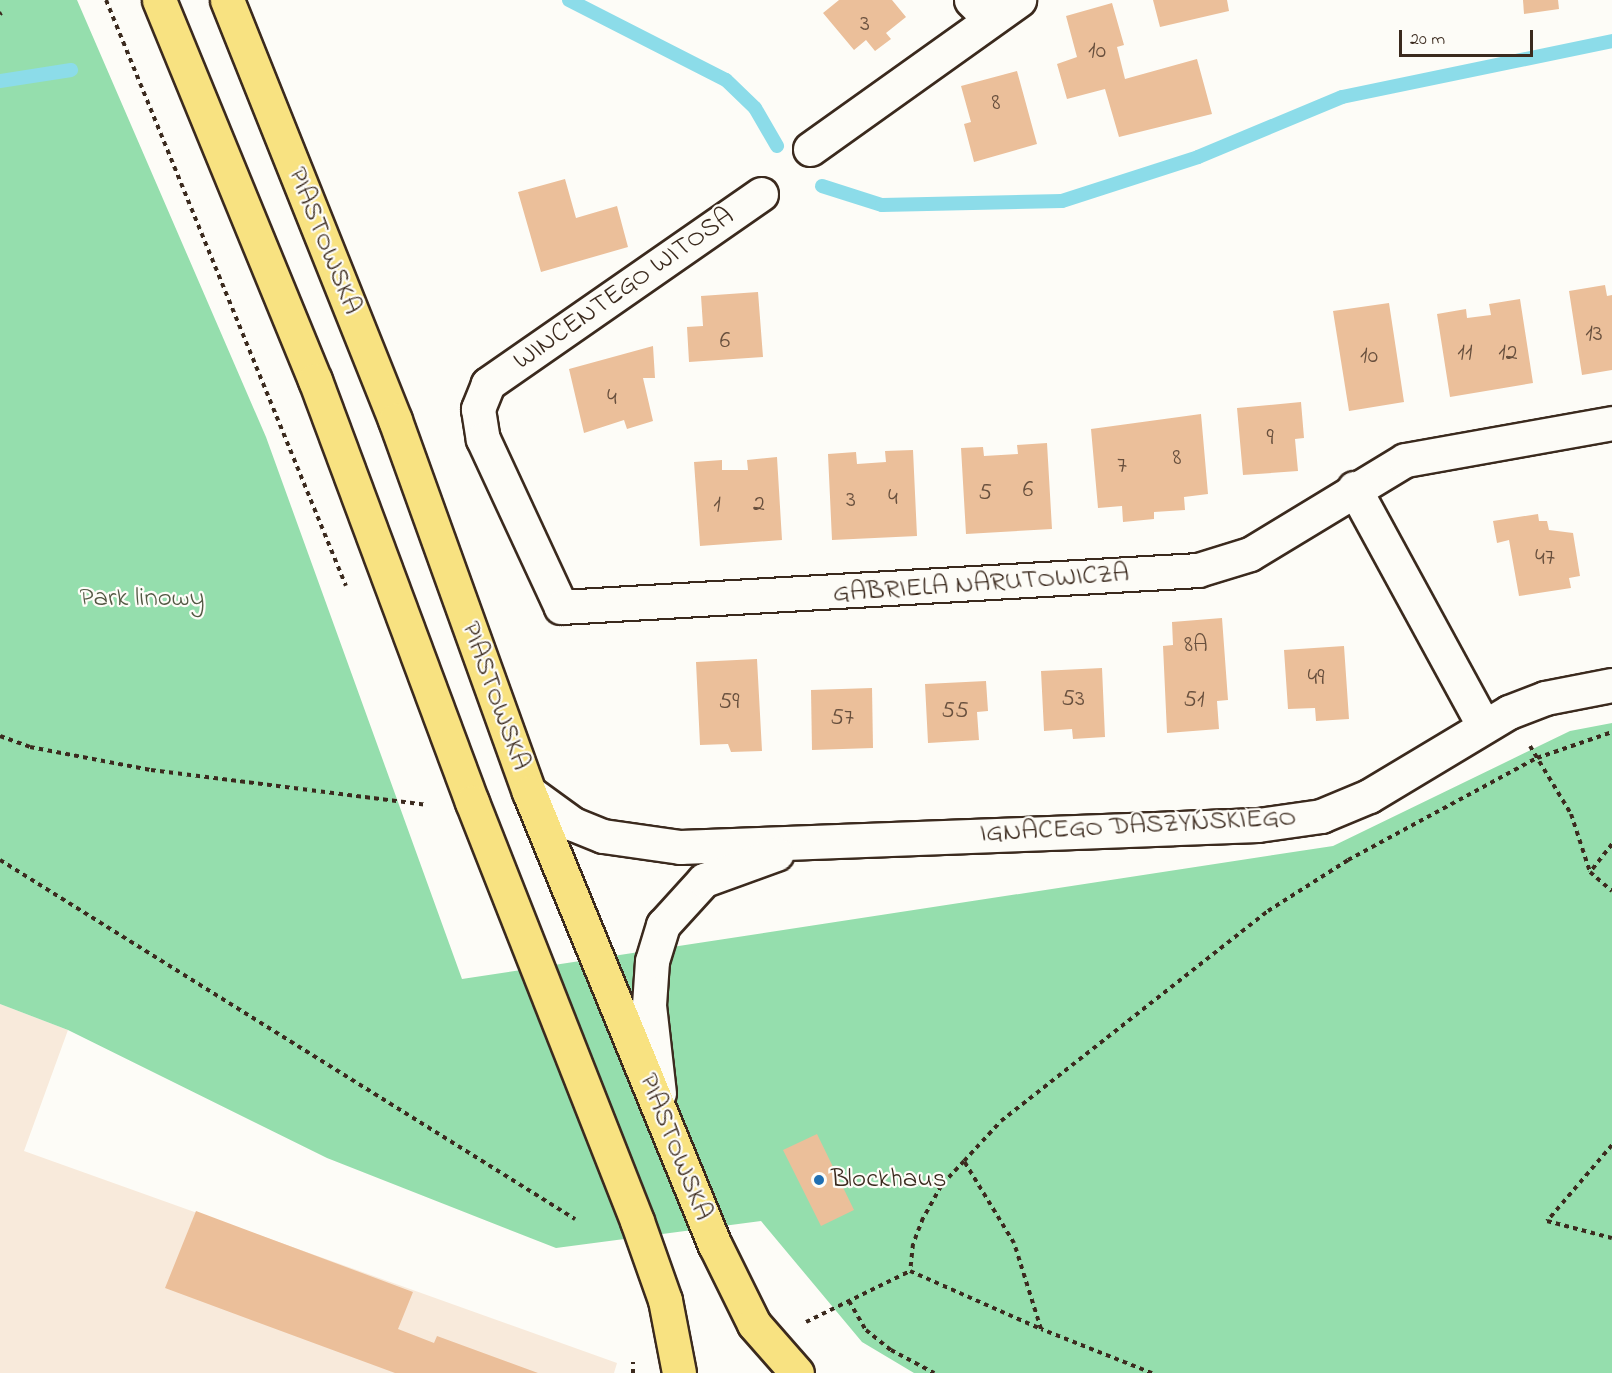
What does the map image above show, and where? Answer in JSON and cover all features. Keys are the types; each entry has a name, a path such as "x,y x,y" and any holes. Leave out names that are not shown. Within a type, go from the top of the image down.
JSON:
{"main road":[{"path":"159,0 315,380 472,802 637,1221 665,1300 679,1373"},
{"name":"PIASTOWSKA","path":"227,0 394,420 529,792 662,1115 731,1280 764,1338 797,1373"}],"street":[{"path":"245,0 252,59"},
{"path":"810,149 981,10 1019,0"},
{"name":"WINCENTEGO WITOSA","path":"488,384 761,194"},
{"name":"GABRIELA NARUTOWICZA","path":"488,384 478,409 483,439 561,607 1197,570 1250,554 1354,488 1406,460 1612,423"},
{"path":"1354,488 1497,719"},
{"name":"IGNACEGO DASZYŃSKIEGO","path":"529,792 573,824 643,844 680,847 848,838 1258,825 1321,816 1369,796 1497,719 1545,698 1612,685"},
{"name":"IGNACEGO DASZYŃSKIEGO","path":"662,1115 649,1005 652,961 663,925 704,880 752,859 848,838"}],"path":[{"path":"106,0 351,599"},
{"path":"1497,719 1537,758 1571,814 1590,872 1612,891"},
{"path":"910,1271 913,1244 923,1218 941,1186 1001,1121 1268,911 1348,860 1537,758 1612,732"},
{"path":"0,736 30,747 151,770 428,805"},
{"path":"424,794 433,816"},
{"path":"1590,872 1612,844"},
{"path":"0,860 575,1219"},
{"path":"1612,1145 1547,1221 1612,1238"},
{"path":"964,1161 1014,1243 1041,1329"},
{"path":"800,1325 910,1271"},
{"path":"910,1271 1041,1329 1152,1373"},
{"path":"849,1301 866,1330 891,1350 934,1373"},
{"path":"633,1351 633,1373"}],"shaded area":[{"path":"0,1004 68,1030 24,1151 617,1363 614,1373 0,1373"}],"green space":[{"name":"Park linowy","path":"0,0 77,0 266,437 462,979 1333,846 1570,731 1612,723 1612,1373 914,1373 862,1342 761,1221 556,1248 327,1158 68,1030 0,1004"}],"building":[{"path":"839,0 892,0 906,17 886,33 891,39 875,51 866,40 854,50 823,13"},
{"path":"1153,0 1227,0 1229,11 1160,27"},
{"path":"1523,0 1558,0 1559,9 1524,14"},
{"path":"1112,3 1124,45 1117,47 1125,79 1197,59 1212,114 1119,137 1105,89 1067,99 1057,64 1077,57 1066,16"},
{"path":"1017,71 1037,144 974,162 964,124 971,122 961,86"},
{"path":"565,179 576,218 617,206 628,247 541,272 518,192"},
{"path":"1605,285 1607,296 1612,295 1612,370 1582,375 1569,291"},
{"path":"758,292 763,357 689,362 687,327 703,326 701,296"},
{"path":"1520,299 1533,383 1450,397 1437,314 1466,309 1467,318 1491,315 1489,304"},
{"path":"1389,303 1404,402 1349,411 1333,311"},
{"path":"653,346 655,378 643,378 653,421 627,429 624,420 584,433 569,369"},
{"path":"1301,402 1304,438 1295,439 1298,471 1243,475 1237,408"},
{"path":"1201,414 1208,494 1184,497 1185,510 1154,512 1154,519 1123,522 1122,506 1098,508 1091,429"},
{"path":"1047,443 1052,529 966,534 961,448 983,447 984,456 1018,454 1017,445"},
{"path":"913,450 917,536 832,540 828,454 856,452 857,464 886,462 885,451"},
{"path":"777,457 782,540 700,546 694,462 722,460 722,470 748,470 747,460"},
{"path":"1538,514 1539,521 1547,521 1549,530 1573,533 1580,576 1569,578 1571,588 1519,596 1509,540 1497,543 1493,521"},
{"path":"1222,618 1228,700 1217,701 1219,729 1167,733 1163,646 1173,645 1172,622"},
{"path":"1344,646 1349,719 1316,721 1315,708 1288,709 1284,650"},
{"path":"757,659 762,751 731,752 728,744 700,745 696,662"},
{"path":"1102,668 1105,737 1073,739 1072,729 1044,731 1041,671"},
{"path":"986,681 988,711 977,712 979,740 928,743 925,684"},
{"path":"872,688 873,748 812,750 811,690"},
{"name":"Blockhaus","path":"817,1134 854,1210 821,1226 783,1150"},
{"path":"196,1211 413,1292 398,1329 434,1343 437,1336 538,1373 395,1373 165,1288"}],"waterway":[{"path":"569,0 726,80 755,108 777,146"},
{"path":"822,186 882,205 1062,201 1198,157 1342,97 1612,41"},
{"path":"0,81 71,70"}],"place":[{"name":"Blockhaus","path":"819,1180"}]}
